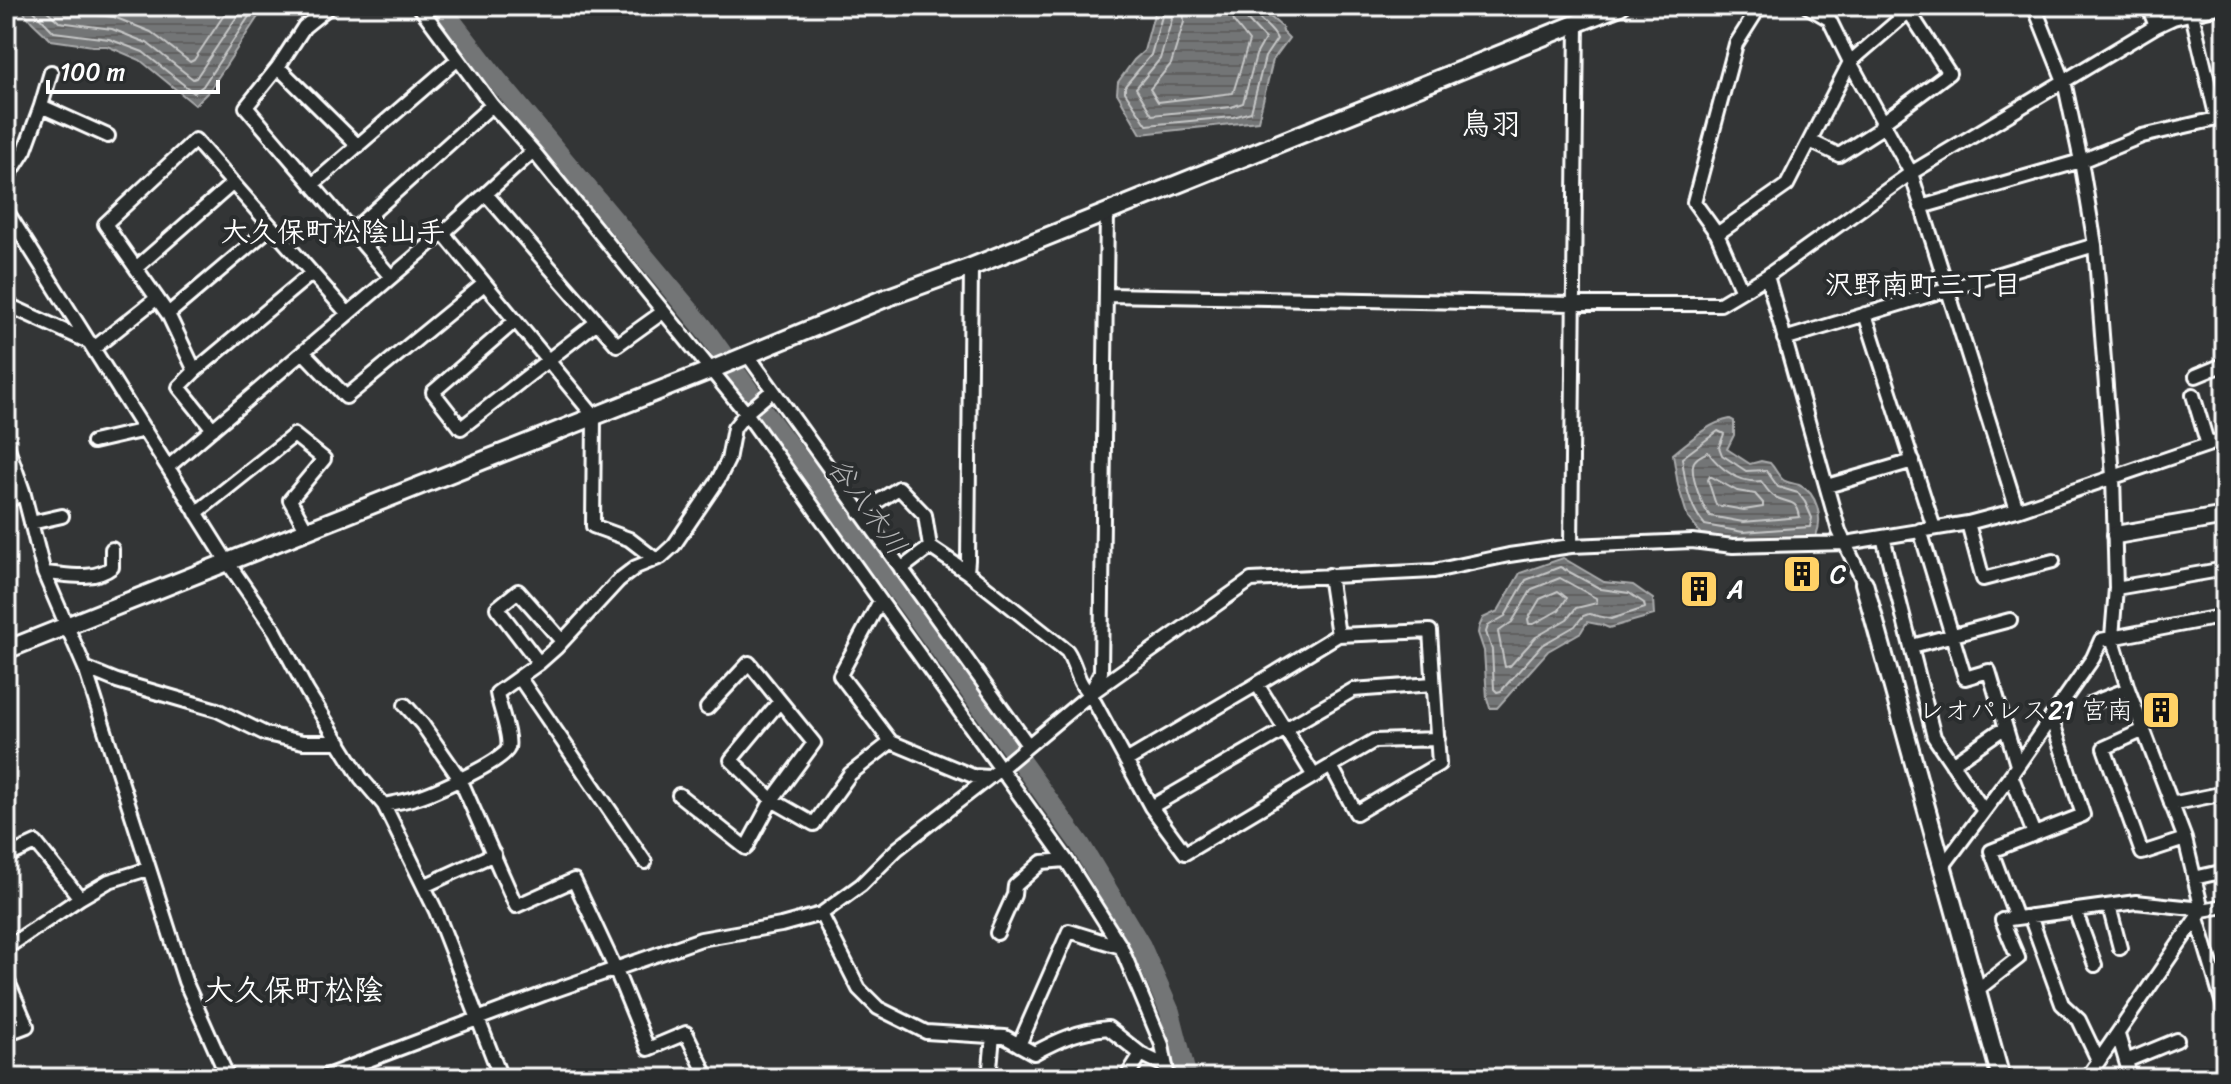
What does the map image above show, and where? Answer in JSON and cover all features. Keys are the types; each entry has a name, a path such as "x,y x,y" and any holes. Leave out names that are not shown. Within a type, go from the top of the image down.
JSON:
{"street":[{"path":"330,6 304,27 278,67 246,107 391,277"},
{"path":"419,6 492,105 746,413 880,601 995,773 1066,860 1121,947 1162,1045 1167,1072"},
{"path":"6,650 1620,6"},
{"path":"1742,291 1717,234 1694,202 1736,44 1760,6"},
{"path":"1807,6 1829,19 1911,173 2017,510"},
{"path":"2034,6 2064,81 2095,245 2116,535 2112,637 2128,689 2185,839 2225,1011"},
{"path":"2148,6 2156,26"},
{"path":"1106,295 1720,304 1767,276 1911,173 2156,26 2173,18 2222,6"},
{"path":"1717,234 1787,185 1850,62 1910,7 1949,73 1883,122 1878,130 1839,155 1810,141"},
{"path":"1921,207 2081,161 2142,136 2221,118 2192,14"},
{"path":"1571,546 1577,23"},
{"path":"312,185 458,59"},
{"path":"278,67 358,146"},
{"path":"6,180 25,150 51,72"},
{"path":"352,231 492,105"},
{"path":"41,106 108,136"},
{"path":"195,371 168,314 105,224 195,140 348,314"},
{"path":"168,467 443,233 533,151"},
{"path":"136,268 233,183"},
{"path":"486,194 617,345 663,312"},
{"path":"1090,694 1101,672 1107,212"},
{"path":"7,216 228,563 275,631 307,691 361,778 384,805 436,911 501,1078"},
{"path":"168,314 271,227"},
{"path":"443,233 594,416 593,526 629,539 655,559"},
{"path":"1784,339 2095,245"},
{"path":"967,572 971,267"},
{"path":"213,429 179,387 312,273"},
{"path":"1767,276 1839,531 1864,583 2001,1078"},
{"path":"303,352 346,397 484,284"},
{"path":"92,346 157,298"},
{"path":"6,304 92,346"},
{"path":"1865,314 1934,528"},
{"path":"515,321 433,392 461,428 597,322"},
{"path":"747,354 1028,745"},
{"path":"2196,376 2225,364"},
{"path":"384,805 417,798 505,755 508,737 497,693 539,663 619,580 674,545 718,480 728,460 734,428 772,391"},
{"path":"2193,395 2208,445"},
{"path":"93,442 145,430"},
{"path":"196,513 294,435 324,459 290,500 307,531"},
{"path":"6,442 23,491 44,573 85,668 185,981 228,1078"},
{"path":"321,1078 701,939 781,925 821,914 861,885 897,849 1090,694 1251,580 1434,571 1571,546 1692,541 1733,546 1846,543 1968,523 2017,510 2208,445 2224,443"},
{"path":"1827,486 1913,461"},
{"path":"860,513 899,488 925,515 930,547 967,572 1067,651 1074,661 1083,688 1090,694 1151,807 1185,853 1374,741 1438,739"},
{"path":"6,503 23,491"},
{"path":"31,523 62,516"},
{"path":"2116,535 2225,516"},
{"path":"1968,523 1983,579 2053,561"},
{"path":"1920,530 1965,678 1989,671 2034,834"},
{"path":"1883,537 1934,737 1984,811"},
{"path":"901,569 930,547"},
{"path":"44,573 90,576 108,571 112,567 112,549"},
{"path":"2116,588 2225,569"},
{"path":"1329,575 1338,635"},
{"path":"539,663 497,608 518,591 562,641"},
{"path":"880,601 840,675 891,742 973,776 995,773"},
{"path":"1943,866 2093,658 2101,640 2225,616"},
{"path":"1912,646 2010,620"},
{"path":"1126,761 1338,635 1430,631 1439,764 1356,813 1331,766"},
{"path":"679,795 746,848 772,800 814,743 749,663 707,708"},
{"path":"85,668 117,681 217,710 266,734 303,742 340,742"},
{"path":"519,677 645,862"},
{"path":"1257,684 1314,776"},
{"path":"1151,807 1353,690 1433,684"},
{"path":"2092,703 2128,689"},
{"path":"780,701 731,760 772,800 814,824 850,774 891,742"},
{"path":"405,705 460,779 516,906 574,880 648,1049 686,1033 708,1078"},
{"path":"2016,918 1991,851 2083,815 2051,717"},
{"path":"1952,764 2006,729"},
{"path":"2144,730 2104,748 2142,853 2185,839"},
{"path":"2171,804 2225,793"},
{"path":"8,854 36,843 80,898"},
{"path":"424,886 494,854"},
{"path":"997,933 1015,886 1042,862 1066,860"},
{"path":"6,948 109,881 148,869"},
{"path":"2194,878 2225,871"},
{"path":"1977,990 2018,958 2002,920 2136,902 2193,908 2200,914"},
{"path":"2109,906 2120,948"},
{"path":"2087,1078 2200,914 2225,906"},
{"path":"2075,910 2095,965"},
{"path":"821,914 859,989 878,1008 926,1032 1005,1037 1034,1053 1064,1037 1108,1028 1167,1072"},
{"path":"2030,916 2062,1004 2079,1020 2098,1060"},
{"path":"1019,1045 1069,931 1121,947"},
{"path":"6,977 27,1026 6,1034"},
{"path":"2118,1035 2131,1078"},
{"path":"989,1078 993,1036"},
{"path":"2126,1061 2177,1040"},
{"path":"1126,1078 1141,1054"}],"water":[{"path":"19,6 265,6 209,91 195,105 140,60 107,46 51,40"},
{"path":"1150,6 1258,6 1282,27 1289,38 1273,60 1258,121 1141,134 1117,93 1118,82 1144,51 1154,14"},
{"path":"1730,419 1734,421 1734,435 1727,449 1750,464 1761,461 1770,463 1780,477 1811,494 1819,515 1816,536 1742,540 1701,534 1688,518 1673,454 1707,428"},
{"path":"1563,558 1604,582 1633,585 1653,599 1654,615 1609,628 1587,622 1581,632 1548,651 1497,708 1490,708 1484,651 1478,633 1483,618 1498,611 1520,573"}],"waterway":[{"name":"谷八木川","path":"440,6 498,81 704,328 1080,844 1141,946 1170,1012 1187,1078"}],"place":[{"name":"C","path":"1802,574"},
{"name":"A","path":"1699,589"},
{"name":"レオパレス21 宮南","path":"2161,710"}],"district":[{"name":"鳥羽","path":"1491,124"},
{"name":"大久保町松陰山手","path":"333,231"},
{"name":"沢野南町三丁目","path":"1923,284"},
{"name":"大久保町松陰","path":"294,990"}]}
